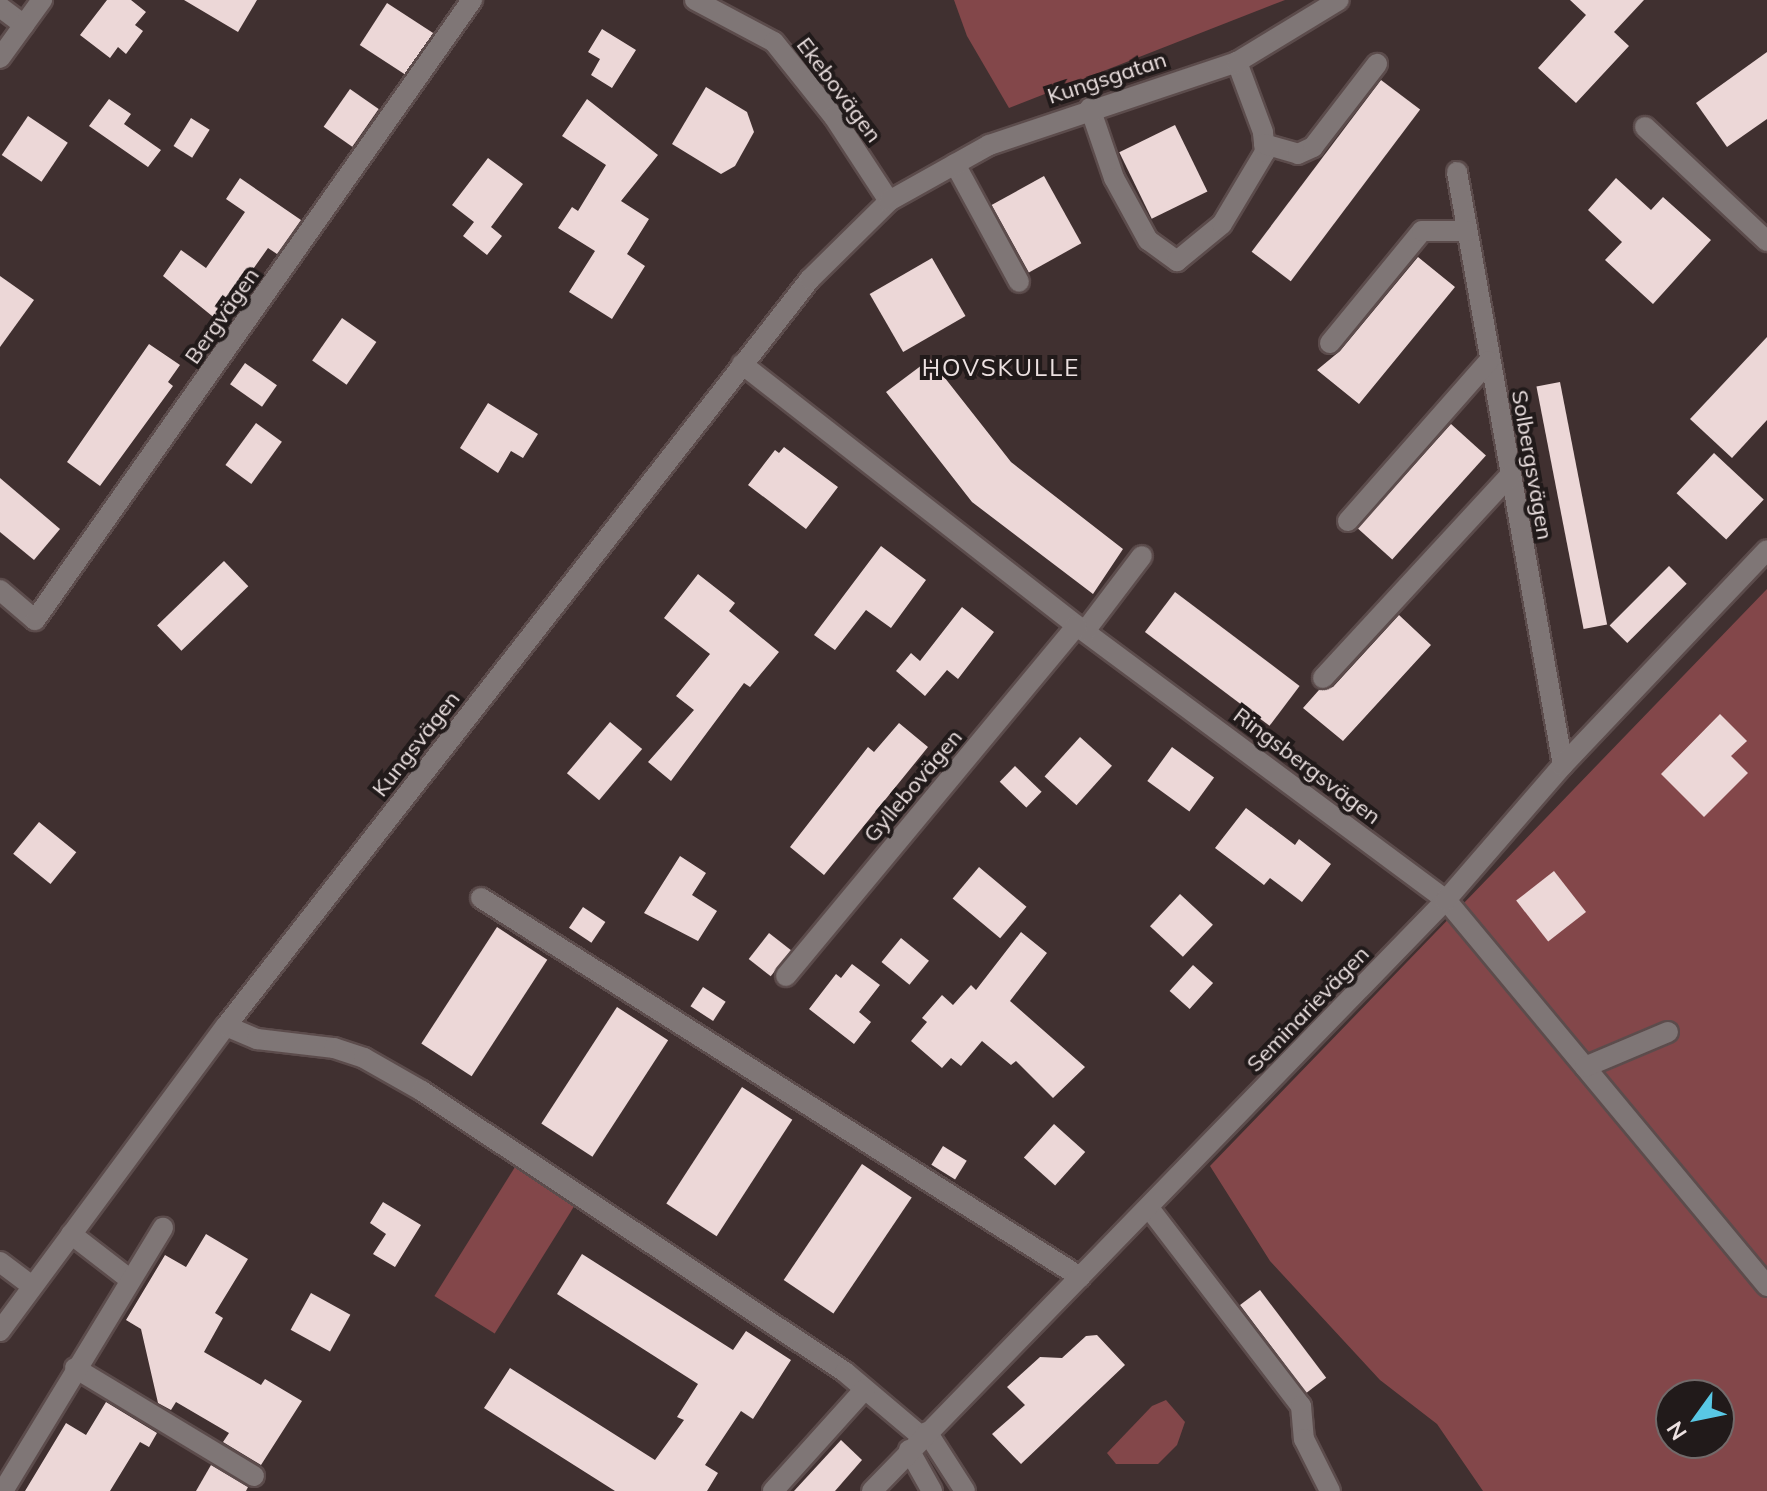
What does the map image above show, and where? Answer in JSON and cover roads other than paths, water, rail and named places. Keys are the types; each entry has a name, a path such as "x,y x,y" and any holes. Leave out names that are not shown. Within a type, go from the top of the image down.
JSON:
{"street":[{"path":"0,58 42,0"},
{"name":"Bergvägen","path":"0,590 35,620 472,0"},
{"name":"Ekebovägen","path":"695,0 774,42 834,117 889,201"},
{"name":"Kungsgatan","path":"889,201 989,145 1090,108 1237,62 1339,0"},
{"path":"0,7 24,25"},
{"path":"1090,108 1114,178 1148,240 1177,261 1222,224 1265,152 1237,62"},
{"path":"1264,144 1298,154 1313,147 1377,64"},
{"path":"1645,127 1767,241"},
{"path":"955,164 1019,282"},
{"name":"Solbergsvägen","path":"1457,172 1563,765"},
{"name":"Kungsvägen","path":"0,1331 226,1026 742,364 810,279 889,201"},
{"path":"1330,343 1422,231 1467,231"},
{"path":"1348,521 1489,361"},
{"name":"Ringsbergsvägen","path":"742,364 1081,629 1446,900 1767,1286"},
{"path":"1323,678 1510,475"},
{"name":"Seminarievägen","path":"872,1491 1446,900 1563,765 1767,550"},
{"name":"Gyllebovägen","path":"786,976 1142,556"},
{"path":"481,898 1080,1277"},
{"path":"226,1026 257,1039 334,1048 364,1058 865,1389 919,1440 965,1491"},
{"path":"1585,1067 1668,1032"},
{"path":"1149,1208 1301,1406 1304,1439 1330,1491"},
{"path":"3,1491 128,1278 163,1228"},
{"path":"71,1234 128,1278"},
{"path":"0,1262 32,1286"},
{"path":"75,1368 254,1476"},
{"path":"773,1491 865,1389"},
{"path":"919,1440 932,1491"}],"district":[{"name":"HOVSKULLE","path":"1001,368"}]}
